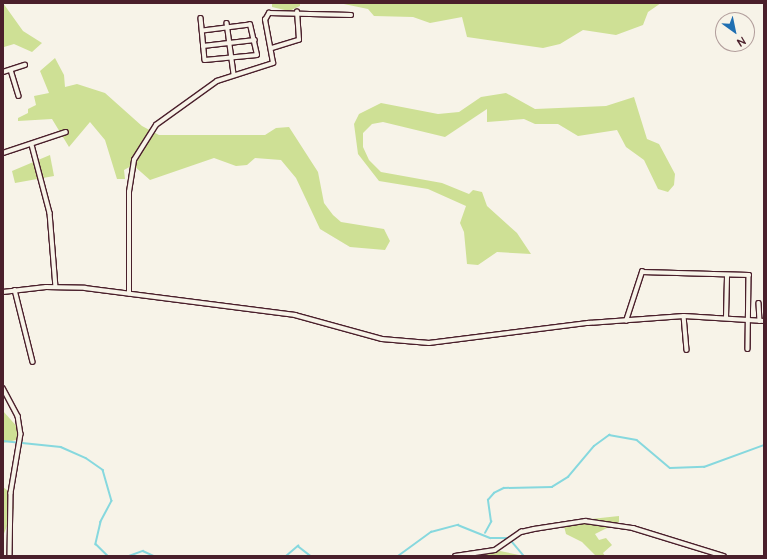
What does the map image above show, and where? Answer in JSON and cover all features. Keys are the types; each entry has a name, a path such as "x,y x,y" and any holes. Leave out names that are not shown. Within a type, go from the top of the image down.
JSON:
{"street":[{"path":"272,48 299,40 297,12"},
{"path":"129,294 129,192 140,148 170,112 217,81 234,74 273,63 266,14 297,12 351,14"},
{"path":"201,18 205,60 257,55 250,25 203,31"},
{"path":"227,22 234,74"},
{"path":"203,46 254,40"},
{"path":"3,72 25,65"},
{"path":"11,70 19,96"},
{"path":"3,153 32,145 66,132"},
{"path":"32,145 50,213 56,287"},
{"path":"626,321 642,272 684,271 727,276 750,275 751,320 748,349"},
{"path":"726,318 727,276"},
{"path":"3,292 56,287 129,294 295,315 382,339 429,343 684,316 762,321 759,302"},
{"path":"15,290 33,362"},
{"path":"684,316 687,350"},
{"path":"3,388 18,416 21,434 10,498 10,556"},
{"path":"455,556 502,547 511,538 534,528 568,523 606,522 724,556"}],"green space":[{"path":"3,3 23,31 42,43 32,52 14,44 4,47"},
{"path":"272,3 300,3 300,6 289,11 272,7"},
{"path":"339,3 661,3 648,12 643,25 616,35 583,30 560,44 543,48 467,37 462,17 430,23 413,17 374,16 368,9"},
{"path":"55,58 64,75 65,87 77,84 105,93 142,126 159,135 265,135 276,128 289,127 318,172 324,203 333,215 341,222 384,229 390,241 385,250 350,247 320,229 296,178 281,160 255,158 247,165 236,166 214,158 150,180 133,165 124,170 125,179 117,179 105,140 90,122 69,147 52,119 18,121 18,118 28,113 28,109 36,105 34,96 49,93 40,71"},
{"path":"506,93 535,109 606,106 634,97 647,139 659,144 675,174 674,185 668,192 658,189 644,160 626,147 617,130 578,136 558,124 535,124 524,119 487,122 487,109 445,137 383,122 372,124 363,133 363,147 369,160 381,172 442,183 469,194 473,190 482,192 487,206 517,233 531,254 497,252 478,265 467,264 464,232 460,223 466,206 428,189 379,181 358,154 354,124 359,114 381,103 438,114 459,112 481,97"},
{"path":"50,155 54,176 15,183 12,171"},
{"path":"3,411 20,430 16,440 3,443"},
{"path":"3,487 12,494 14,508 3,536"},
{"path":"619,516 619,522 595,534 599,540 606,538 612,545 603,553 605,556 596,556 582,542 566,534 563,522"},
{"path":"495,550 524,556 464,556"}],"waterway":[{"path":"485,533 491,522 488,500 494,493 504,488 552,487 568,477 594,446 609,435 637,440 670,468 704,467 764,445"},
{"path":"3,441 61,447 86,458 103,470 112,501 101,522 96,544 108,556"},
{"path":"398,556 431,532 458,525 491,538 509,538 524,556"},
{"path":"286,556 298,546 311,556"},
{"path":"129,556 143,551 154,556"}]}
